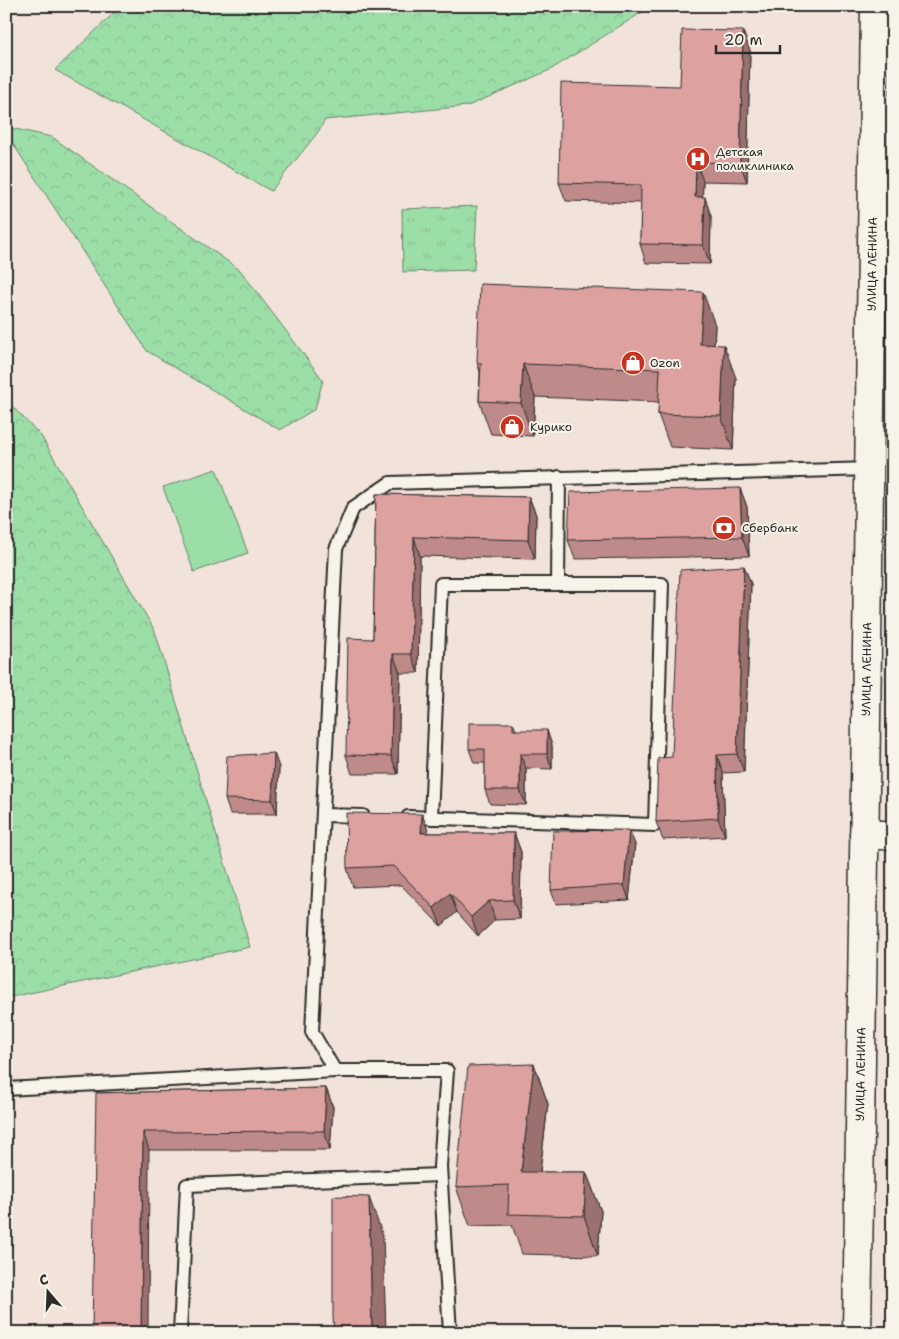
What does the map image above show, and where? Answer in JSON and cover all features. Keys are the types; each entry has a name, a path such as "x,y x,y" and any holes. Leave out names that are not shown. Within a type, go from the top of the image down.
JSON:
{"main road":[{"name":"УЛИЦА ЛЕНИНА","path":"857,1333 864,836 882,469 875,6"},
{"path":"864,836 893,835"}],"lane":[{"path":"335,1071 312,1032 336,549 353,508 390,482 882,469"},
{"path":"558,584 559,477"},
{"path":"392,817 655,824 662,584 441,584 431,818"},
{"path":"323,815 372,816"},
{"path":"6,1089 335,1071 447,1071 440,1175 450,1333"},
{"path":"180,1333 187,1185 440,1175"}],"green space":[{"path":"121,6 652,6 550,70 468,106 325,120 318,132 271,191 55,70"},
{"path":"6,127 52,137 240,270 323,380 315,409 280,430 147,351 6,133"},
{"path":"477,206 474,270 403,272 402,209"},
{"path":"6,400 41,436 155,631 250,947 6,998"},
{"path":"216,469 248,553 194,572 163,487"}],"building":[{"path":"682,30 743,31 740,163 696,162 695,197 705,197 703,245 640,244 641,185 559,183 561,83 680,86"},
{"path":"480,284 703,292 700,344 724,345 721,416 658,414 660,369 523,364 521,403 479,401 481,363 477,362"},
{"path":"740,488 742,537 568,540 570,492"},
{"path":"376,494 529,497 528,540 414,537 411,654 393,654 391,756 346,755 348,638 373,639"},
{"path":"744,566 737,754 717,755 718,818 656,822 658,758 672,757 680,570"},
{"path":"469,723 513,723 513,730 547,730 547,754 520,754 520,790 485,790 485,749 469,749"},
{"path":"274,753 272,800 225,799 227,756"},
{"path":"346,813 422,814 421,833 514,833 513,900 489,901 471,917 450,893 434,908 394,866 347,868"},
{"path":"629,830 624,885 551,890 553,831"},
{"path":"534,1064 521,1172 586,1172 584,1216 508,1214 509,1185 456,1187 468,1066"},
{"path":"326,1088 324,1131 143,1132 141,1333 92,1333 96,1093"},
{"path":"333,1196 369,1197 372,1333 334,1333"}],"place":[{"name":"Детская поликлиника","path":"698,159"},
{"name":"Ozon","path":"633,363"},
{"name":"Курико","path":"512,427"},
{"name":"Сбербанк","path":"724,528"}]}
